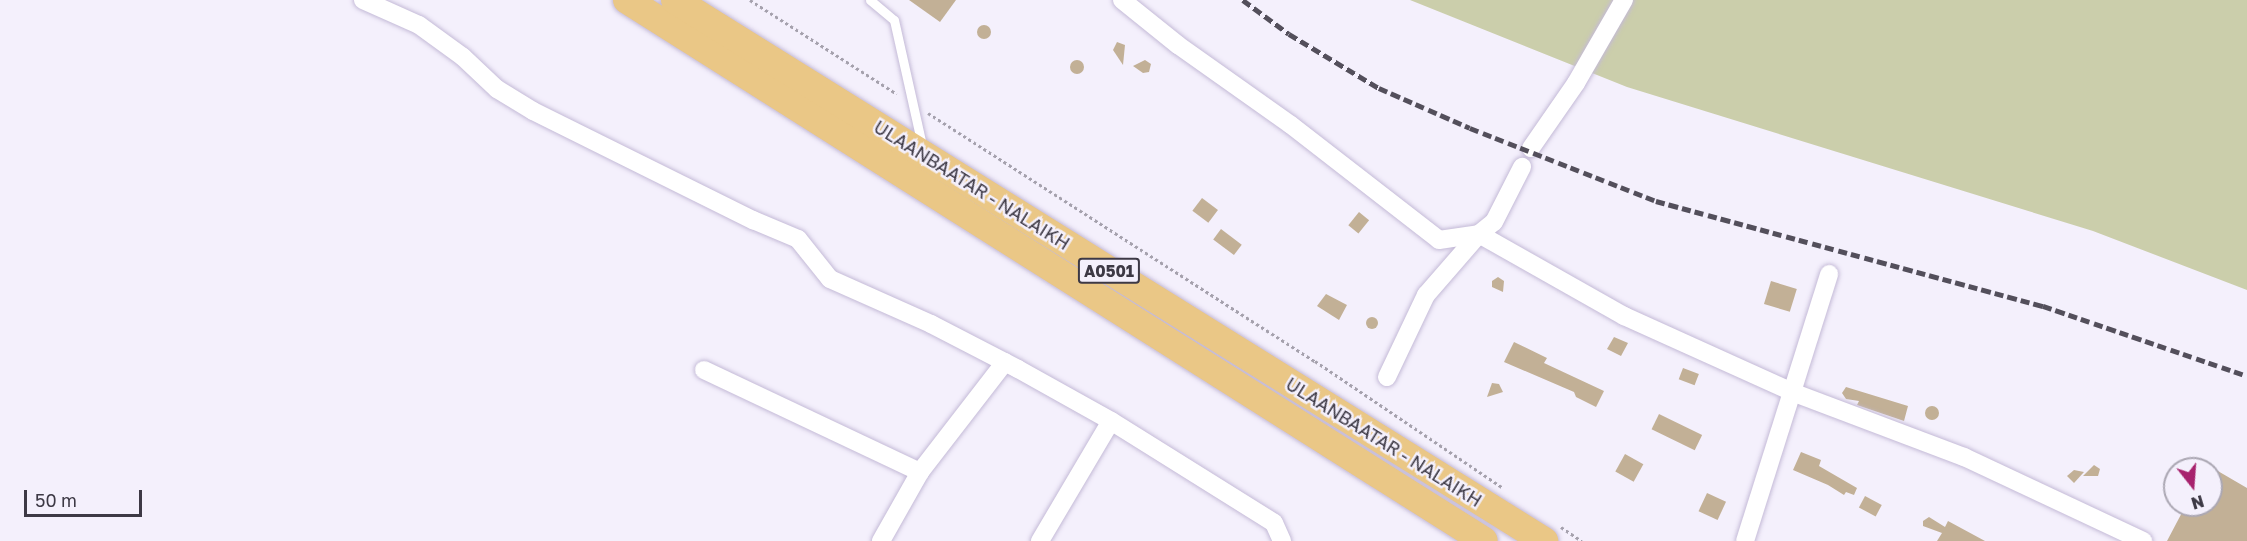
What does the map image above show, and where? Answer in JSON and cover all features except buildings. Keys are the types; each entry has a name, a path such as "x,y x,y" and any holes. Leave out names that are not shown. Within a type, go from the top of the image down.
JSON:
{"highway":[{"name":"ULAANBAATAR - NALAIKH","path":"627,0 1484,541"},
{"name":"ULAANBAATAR - NALAIKH","path":"675,0 925,156 1548,531"}],"street":[{"path":"363,0 419,25 463,57 497,89 533,111 798,240 830,279 1005,362 1111,421 1274,523 1282,541"},
{"path":"1122,0 1178,45 1291,125 1439,240 1479,234 1624,316 1792,392 1964,457 2143,541"},
{"path":"1531,148 1575,83 1624,0"},
{"path":"1387,377 1426,295 1479,234 1494,222 1522,167"},
{"path":"1745,541 1829,274"},
{"path":"881,541 920,472 1005,362"},
{"path":"704,370 920,472"},
{"path":"1040,541 1111,421"}],"lane":[{"path":"870,0 894,20 925,156"}],"path":[{"path":"750,0 1315,361 1513,494"},
{"path":"1548,531 1582,541"}],"green space":[{"path":"1410,0 2247,0 2247,290 2093,231 1627,87"}],"railway":[{"path":"1243,0 1289,34 1379,88 1470,128 1656,201 2043,306 2247,376"}]}
